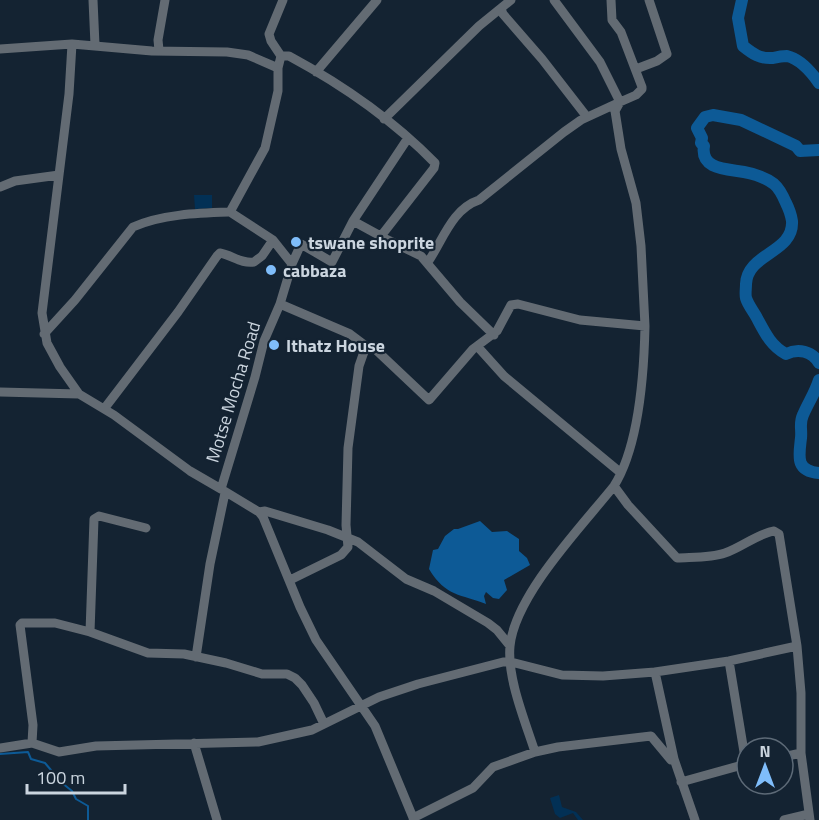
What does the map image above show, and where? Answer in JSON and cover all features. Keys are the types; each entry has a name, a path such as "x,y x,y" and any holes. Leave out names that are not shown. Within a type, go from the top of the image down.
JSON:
{"street":[{"path":"93,0 94,45"},
{"path":"159,50 158,39 165,0"},
{"path":"230,212 265,148 278,91 278,68 281,56 269,34 283,0"},
{"path":"316,72 377,0"},
{"path":"384,119 479,26 511,0"},
{"path":"554,0 600,62 620,102"},
{"path":"428,262 445,232 464,207 479,200 564,132 587,117 636,95 642,89 621,32 612,20 611,0"},
{"path":"636,69 667,54 649,0"},
{"path":"501,9 587,117"},
{"path":"72,45 69,94 43,303 44,334 52,354 79,394 167,452 190,471 259,512 267,524 300,607 316,640 368,713 380,736 413,819 473,788 494,767 535,752 558,747 651,736 671,760 674,759"},
{"path":"0,49 94,45 125,49 239,53 278,68"},
{"path":"281,56 289,56 346,91 408,138 436,165 381,236"},
{"path":"535,752 517,693 510,646 523,606 540,577 614,486 621,473 638,411 644,368 645,326 641,246 636,203 621,149 615,111 620,102"},
{"path":"44,334 75,300 133,227 145,222 171,217 230,212 273,240 292,264 301,244 332,262 351,222 408,138"},
{"path":"0,187 15,181 59,175"},
{"path":"353,221 416,252 428,262 460,302 494,335"},
{"path":"104,409 220,253 242,261 254,262 262,256 273,240"},
{"name":"Motse Mocha Road","path":"196,657 223,491 264,342 280,304 292,264"},
{"path":"280,304 350,334 366,346 375,349 429,400 477,346 494,335 507,310 514,304 580,320 645,326"},
{"path":"290,580 341,555 348,547 346,525 348,448 359,366 366,346"},
{"path":"477,346 504,376 621,473"},
{"path":"0,392 79,394"},
{"path":"614,486 628,505 677,558 723,554 767,532 774,531 779,534 797,646 801,693 801,753 809,817 784,820"},
{"path":"259,512 266,512 358,542 406,579 434,591 488,623 510,646"},
{"path":"90,632 94,519 99,516 146,528"},
{"path":"32,743 33,725 20,624 55,623 90,632 148,653 170,652 226,663 262,674 287,674 295,678 314,703 324,724"},
{"path":"0,747 32,743 58,752 96,746 258,742 312,730 379,697 492,664 511,662 552,673 575,676 655,672 729,661 797,646"},
{"path":"729,661 741,736"},
{"path":"655,672 674,759 694,820"},
{"path":"194,743 217,820"},
{"path":"795,754 801,753"},
{"path":"681,782 735,767"}],"shaded area":[{"path":"194,195 212,195 212,208 195,209"},
{"path":"480,521 492,532 507,531 519,539 519,551 527,558 530,565 504,580 507,590 499,599 493,598 486,592 484,596 486,604 448,590 429,569 433,550 438,549 445,536 454,529"},
{"path":"559,795 562,807 576,812 583,820 578,820 573,813 560,818 555,814 550,798"}],"waterway":[{"path":"742,0 738,18 743,46 753,54 764,58 787,56 792,58 805,67 819,83"},
{"path":"819,150 800,151 796,146 741,120 713,115 705,117 697,128 702,138 701,143 704,146 706,160 711,164 763,178 774,184 782,195 791,216 791,232 779,247 762,259 748,274 746,298 776,347 786,354 795,351 809,353 819,363"},
{"path":"819,380 802,418 799,456 802,466 811,472 819,473"},
{"path":"0,754 28,752 31,759 45,763 72,791 76,799 88,806 88,820"}],"place":[{"name":"tswane shoprite","path":"296,242"},
{"name":"cabbaza","path":"271,270"},
{"name":"Ithatz House","path":"274,345"}]}
